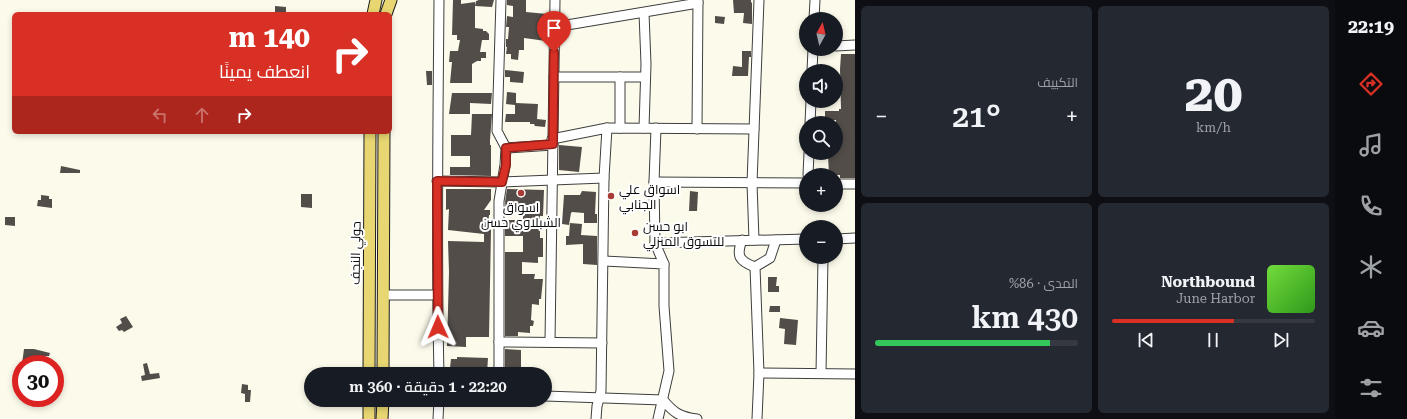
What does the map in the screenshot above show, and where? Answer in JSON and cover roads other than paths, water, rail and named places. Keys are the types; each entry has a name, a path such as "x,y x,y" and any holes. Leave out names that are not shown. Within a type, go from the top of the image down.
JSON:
{"main road":[{"path":"387,12 391,0"},
{"name":"حولي النجف","path":"369,367 370,134"},
{"path":"383,367 384,134"},
{"path":"369,223 378,227 384,222"},
{"path":"369,243 376,239 382,241 384,244"},
{"path":"369,407 369,419"},
{"path":"382,407 382,419"}],"street":[{"path":"439,0 437,181 439,367"},
{"path":"499,367 499,201 506,165 506,148 497,131 501,0"},
{"path":"550,342 555,0"},
{"path":"754,240 752,182 759,0"},
{"path":"814,12 815,0"},
{"path":"555,27 644,13 698,2 697,129"},
{"path":"644,13 644,128"},
{"path":"843,46 855,45"},
{"path":"554,77 645,77"},
{"path":"620,77 620,128"},
{"path":"506,148 553,142 607,128 754,129"},
{"path":"596,419 597,406 601,391 604,178 607,128"},
{"path":"656,128 654,182 655,243 664,264 664,306 668,371 658,419"},
{"path":"437,181 502,182 604,178"},
{"path":"654,182 799,183"},
{"path":"843,184 855,184"},
{"path":"843,239 855,238"},
{"path":"655,243 799,239"},
{"path":"742,240 739,255 744,262 755,267"},
{"path":"755,267 770,258 776,240"},
{"path":"604,261 664,264"},
{"path":"821,373 823,264"},
{"path":"755,267 760,373 757,419"},
{"path":"383,295 437,295"},
{"path":"499,342 602,343"},
{"path":"760,373 855,374"},
{"path":"552,396 663,400 674,412 688,418 697,419"},
{"path":"438,419 439,407"}],"place":[{"name":"اسواق الشبلاوي حسن","path":"521,193"},
{"name":"اسواق علي الجنابي","path":"611,196"},
{"name":"ابو حسن للتسوق المنزلي","path":"635,233"}]}
